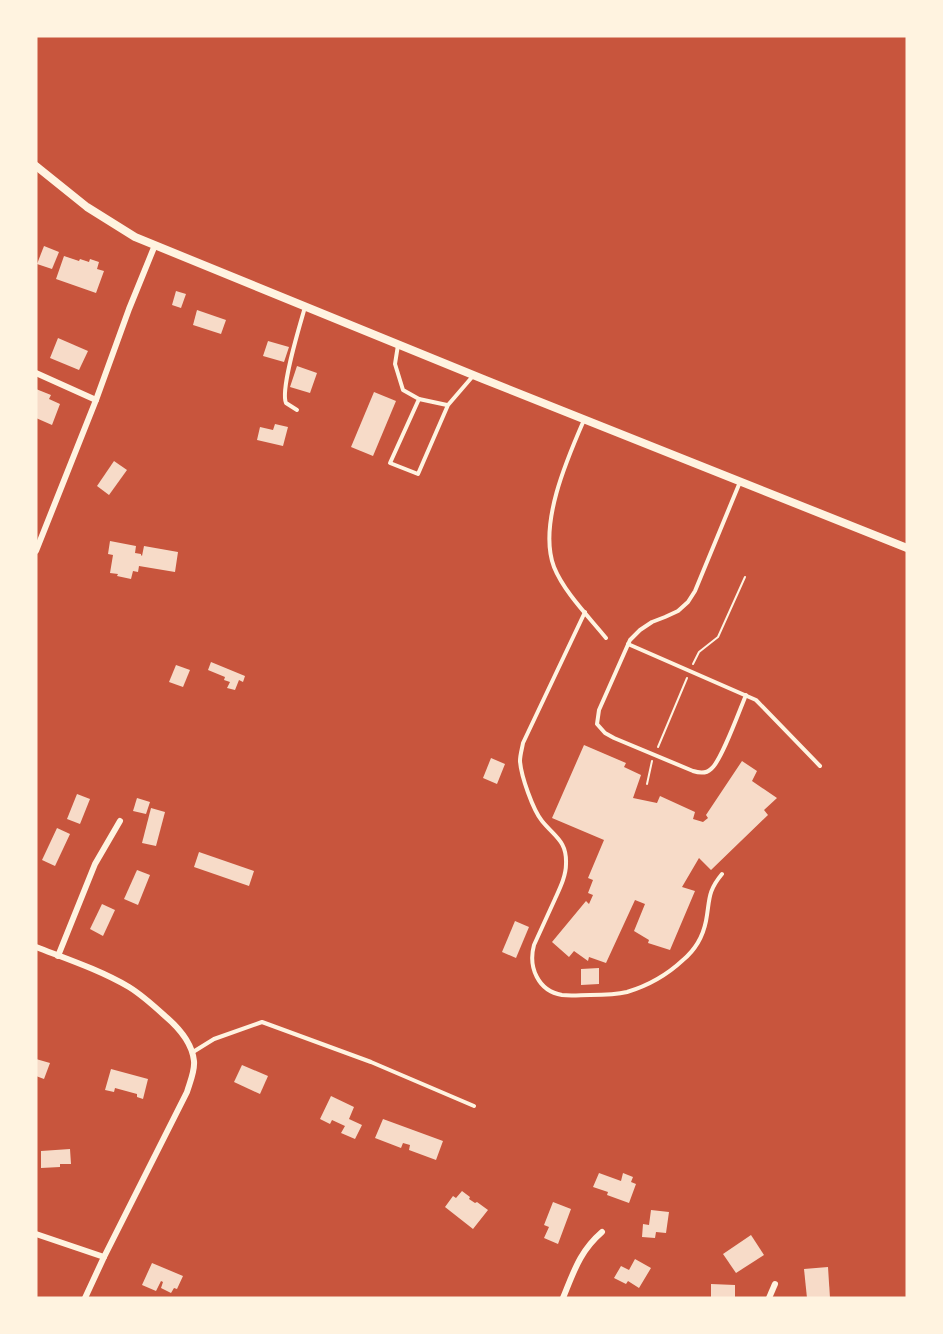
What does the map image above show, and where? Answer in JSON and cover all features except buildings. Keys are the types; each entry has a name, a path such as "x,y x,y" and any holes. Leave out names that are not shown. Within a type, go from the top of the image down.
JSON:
{"street":[{"path":"36,166 87,207 135,237 907,548"},
{"path":"36,551 155,245"},
{"path":"36,373 96,400"},
{"path":"58,956 95,864 120,820"},
{"path":"36,947 104,974 152,1004 185,1037 194,1063 188,1092 85,1298"},
{"path":"563,1298 578,1260 590,1243 602,1232"},
{"path":"36,1234 104,1257"},
{"path":"769,1298 775,1284"}],"lane":[{"path":"297,410 286,403 285,397 305,306"},
{"path":"398,344 395,364 403,390 419,399 448,405"},
{"path":"419,399 390,463 418,474 448,405 474,375"},
{"path":"584,419 554,500 548,548 554,568 565,587 606,638"},
{"path":"740,482 702,577 688,602 678,611 652,622 630,640 597,721 605,733 614,738 693,771 706,772 717,763 746,695"},
{"path":"585,612 521,752 522,772 537,812 541,820 561,840 567,862 564,879 532,954 535,973 548,988 562,995 605,995 620,993 646,984 684,960 695,946 703,932 711,891 722,874"},
{"path":"628,644 756,700 820,766"},
{"path":"192,1053 214,1038 262,1022 371,1062 474,1106"}]}
